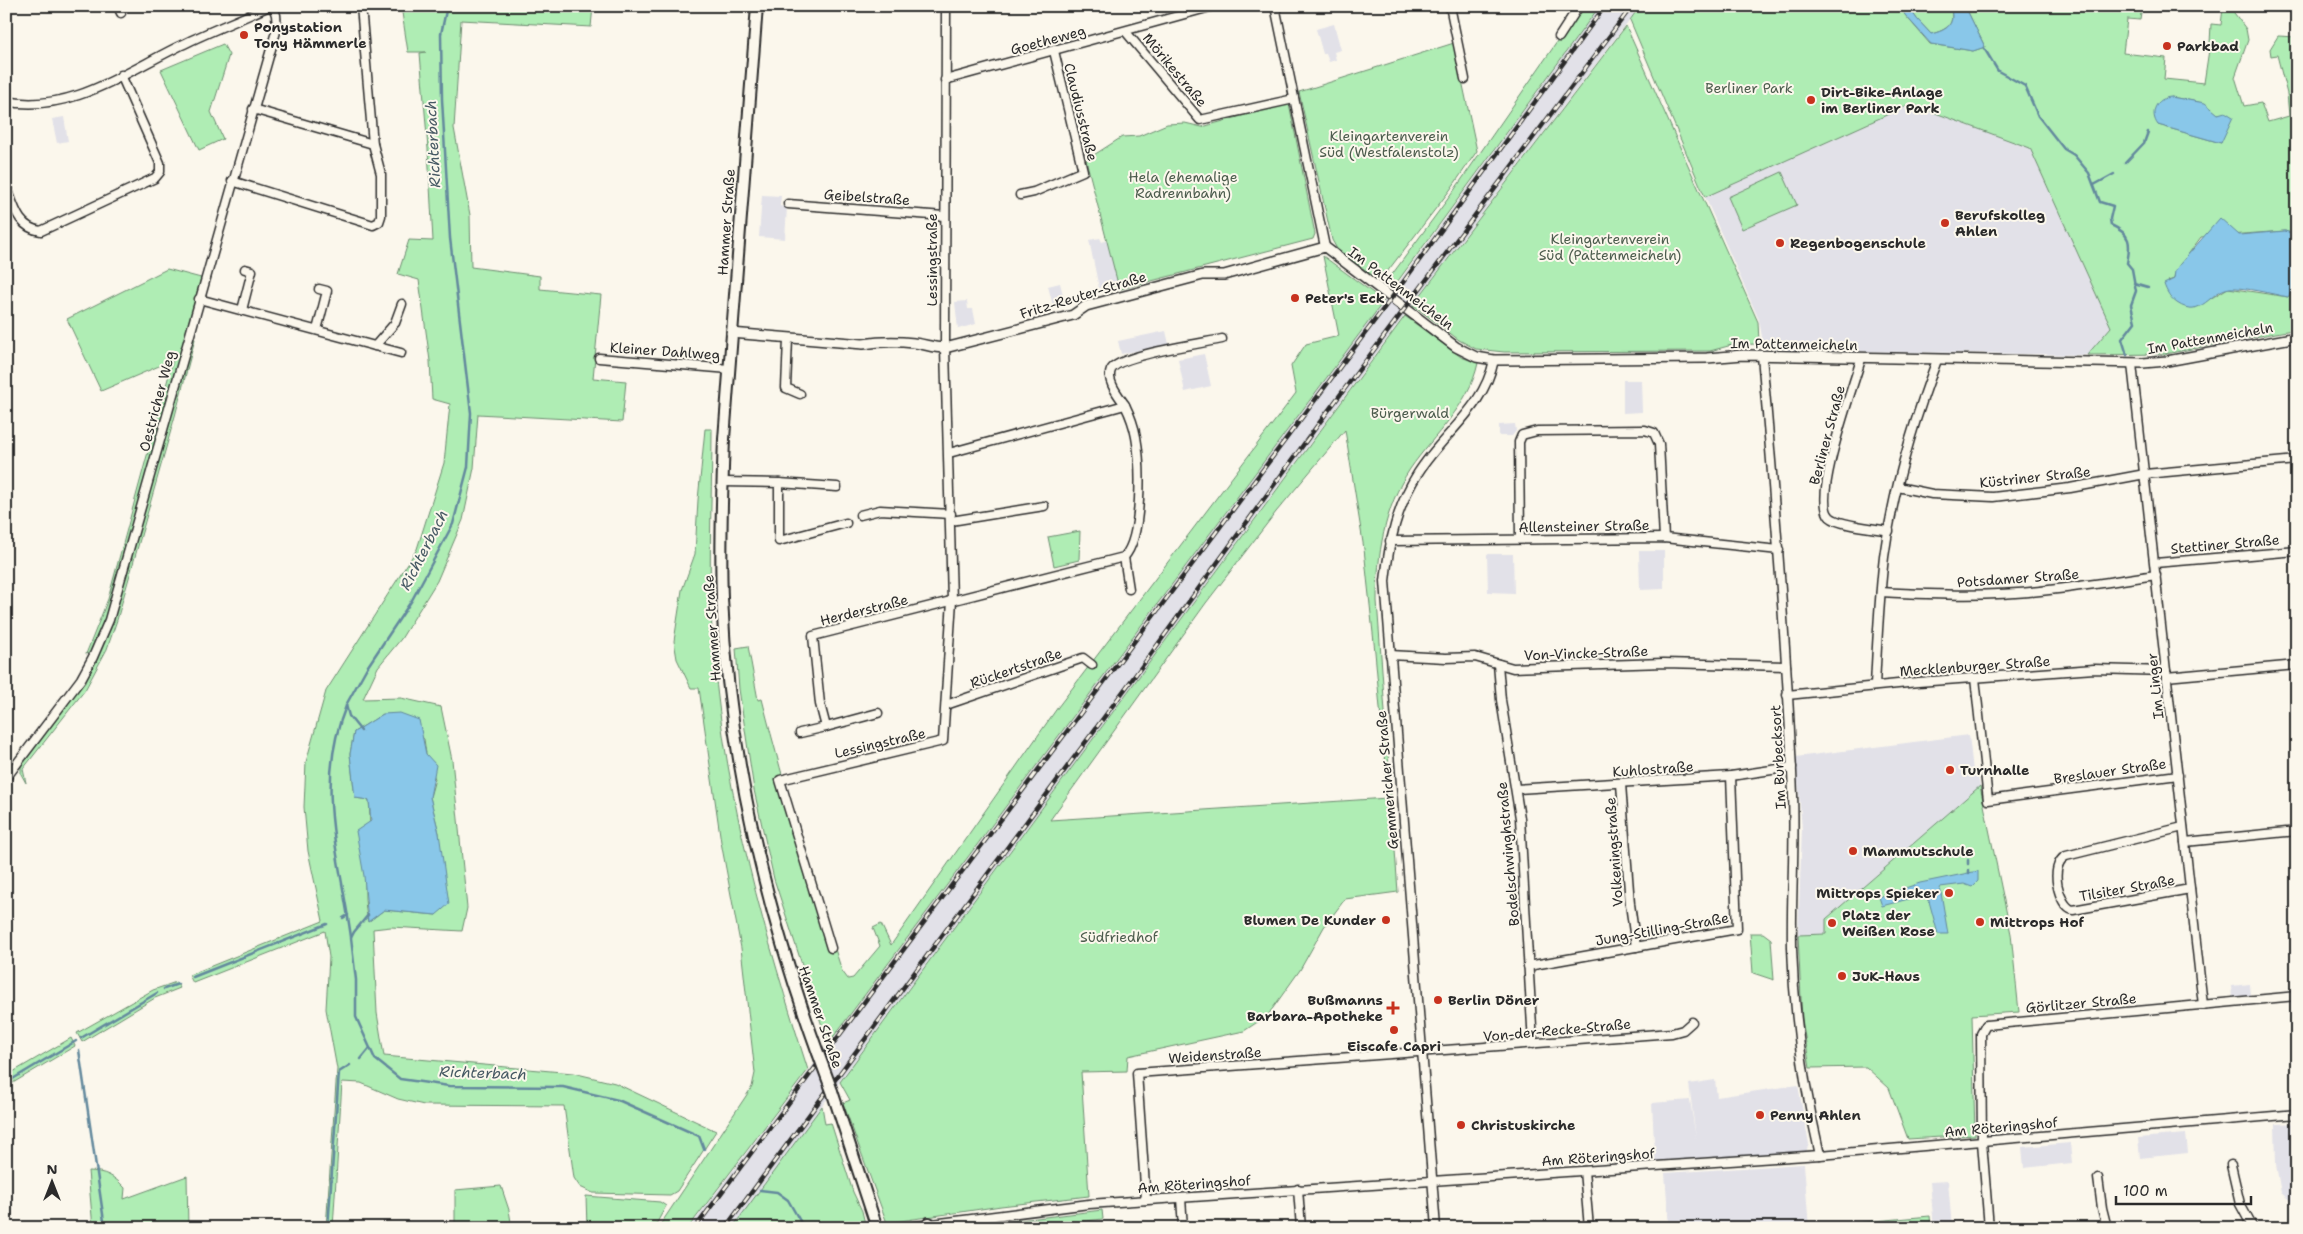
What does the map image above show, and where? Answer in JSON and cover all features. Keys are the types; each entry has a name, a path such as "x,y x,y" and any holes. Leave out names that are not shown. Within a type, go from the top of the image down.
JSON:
{"main road":[{"name":"Hammer Straße","path":"757,6 731,333 722,482 722,597 735,736 760,871 800,1001 877,1227"}],"street":[{"name":"Oestricher Weg","path":"6,778 81,679 109,620 232,181 277,28 273,6"},
{"path":"232,181 373,224 380,222 380,174 373,144 362,6"},
{"name":"Lessingstraße","path":"831,948 780,780 942,741 952,600 945,348 946,6"},
{"name":"Goetheweg","path":"945,80 1126,32 1214,6"},
{"path":"1275,6 1325,247"},
{"path":"1450,6 1465,79"},
{"path":"1559,37 1579,6"},
{"path":"6,101 22,104 49,104 81,95 264,7"},
{"name":"Mörikestraße","path":"1126,32 1200,120 1294,99"},
{"name":"Claudiusstraße","path":"1020,195 1034,192 1083,172 1054,51"},
{"path":"6,185 23,225 31,230 41,231 155,178 160,172 160,163 121,75"},
{"path":"253,109 373,144"},
{"name":"Geibelstraße","path":"788,204 944,216"},
{"name":"Fritz-Reuter-Straße","path":"731,333 863,344 885,341 917,343 931,348 945,348 1073,315 1086,306 1161,286 1203,275 1224,275 1325,247"},
{"name":"Im Pattenmeicheln","path":"1325,247 1456,347 1476,357 1494,360 1762,356 2132,364 2167,361 2297,337"},
{"path":"242,310 249,270 261,273"},
{"path":"317,330 327,291"},
{"path":"199,299 401,353"},
{"path":"375,346 395,323 402,304"},
{"path":"788,338 786,388 800,394"},
{"path":"952,600 1124,557 1130,548 1134,530 1139,462 1136,437 1125,405 1114,388 1111,370 1116,364 1134,357 1222,339"},
{"name":"Im Burbecksort","path":"1762,356 1778,550 1792,767 1794,835 1792,939 1794,989 1804,1080 1820,1156"},
{"name":"Kleiner Dahlweg","path":"599,358 729,368"},
{"name":"Berliner Straße","path":"1861,359 1829,467 1825,508 1830,517 1839,522 1889,531"},
{"name":"Gemmericher Straße","path":"1436,1228 1420,1054 1385,581 1390,541 1400,507 1415,478 1480,398 1490,378 1494,360"},
{"path":"1875,686 1880,592 1889,531 1908,443 1937,360"},
{"name":"Im Linger","path":"2132,364 2203,1005"},
{"path":"949,452 1125,405"},
{"path":"1520,539 1519,442 1522,435 1537,431 1629,430 1650,431 1658,440 1664,538"},
{"name":"Küstriner Straße","path":"1898,487 1932,494 1993,497 2070,488 2144,474 2297,460"},
{"path":"722,482 836,487"},
{"path":"779,483 778,541 846,523"},
{"path":"860,515 880,510 951,518 1044,506"},
{"name":"Allensteiner Straße","path":"1390,541 1664,538 1778,550"},
{"name":"Stettiner Straße","path":"2154,563 2297,551"},
{"path":"1124,557 1129,589"},
{"name":"Potsdamer Straße","path":"1880,592 1939,595 2017,593 2156,575"},
{"name":"Herderstraße","path":"826,727 820,704 813,636 952,600"},
{"name":"Von-Vincke-Straße","path":"1390,654 1446,658 1475,657 1513,668 1664,663 1786,666"},
{"name":"Rückertstraße","path":"946,705 1083,658 1092,666"},
{"name":"Bodelschwinghstraße","path":"1498,664 1501,700 1520,818 1533,1044"},
{"name":"Mecklenburger Straße","path":"1788,695 1875,686 2111,668 2166,674 2297,665"},
{"name":"Breslauer Straße","path":"1975,678 1988,800 2178,775"},
{"path":"800,733 878,713"},
{"name":"Kuhlostraße","path":"1516,789 1731,776 1792,767"},
{"name":"Jung-Stilling-Straße","path":"1528,966 1736,930 1738,927 1731,776"},
{"name":"Volkeningstraße","path":"1621,784 1630,904 1636,947"},
{"name":"Tilsiter Straße","path":"2183,826 2066,856 2058,863 2056,872 2063,903 2070,910 2190,889"},
{"path":"2185,842 2297,831"},
{"name":"Görlitzer Straße","path":"1982,1142 1981,1034 1986,1025 2297,996"},
{"name":"Von-der-Recke-Straße","path":"1420,1054 1672,1033 1683,1030 1692,1022"},
{"name":"Weidenstraße","path":"1146,1200 1137,1074 1420,1054"},
{"name":"Am Röteringshof","path":"901,1228 928,1226 1051,1208 1146,1200 1820,1156 2297,1114"},
{"path":"1982,1142 1989,1228"},
{"path":"2231,1165 2240,1204 2253,1228"},
{"path":"1584,1171 1589,1228"},
{"path":"2098,1178 2102,1208 2108,1228"},
{"path":"1298,1189 1301,1228"},
{"path":"1180,1198 1183,1228"}],"shaded area":[{"path":"1600,6 1640,6 1404,316 732,1228 689,1228 827,1047 1393,290"},
{"path":"1334,24 1341,50 1334,52 1336,60 1329,62 1326,54 1323,54 1316,29"},
{"name":"Berufskolleg Ahlen","path":"1911,104 2030,148 2111,327 2087,355 1786,350 1766,347 1763,343 1759,320 1705,197"},
{"path":"64,117 68,141 57,143 52,119"},
{"path":"762,195 781,196 780,206 787,207 785,239 759,237"},
{"path":"1100,238 1102,242 1108,240 1118,284 1099,288 1089,240"},
{"path":"1060,283 1065,303 1053,306 1048,286"},
{"path":"967,301 968,309 973,309 976,324 958,329 955,302"},
{"path":"1166,331 1169,344 1121,354 1118,341"},
{"path":"1204,354 1211,386 1185,392 1178,359"},
{"path":"1623,380 1641,380 1642,412 1623,413"},
{"path":"1515,424 1516,431 1512,436 1499,436 1499,425"},
{"path":"1639,551 1664,551 1664,589 1640,590"},
{"path":"1487,554 1513,554 1514,593 1488,592"},
{"name":"Mammutschule","path":"1969,735 1973,771 1978,778 1980,786 1826,919 1826,934 1798,935 1802,829 1796,757"},
{"path":"2250,984 2251,996 2232,998 2231,986"},
{"path":"1715,1080 1717,1097 1798,1085 1809,1144 1806,1152 1655,1162 1652,1103 1690,1100 1696,1138 1689,1084"},
{"path":"2297,1123 2297,1206 2281,1193 2276,1165 2275,1124"},
{"path":"2186,1134 2188,1153 2140,1158 2138,1138"},
{"path":"2070,1143 2072,1163 2024,1168 2022,1147"},
{"path":"1804,1164 1809,1228 1669,1228 1665,1173"},
{"path":"1948,1181 1952,1228 1934,1228 1930,1182"}],"green space":[{"path":"401,6 593,6 591,27 461,20 454,128 470,215 471,267 540,276 540,289 601,295 593,378 626,381 622,422 478,414 474,468 463,520 437,581 401,639 378,667 363,699 401,698 441,707 452,760 467,908 462,931 391,927 373,929 377,1013 384,1056 573,1073 615,1083 716,1131 677,1191 670,1195 593,1193 580,1187 574,1178 564,1106 424,1105 398,1099 361,1083 342,1082 333,1228 326,1228 337,1069 326,1009 329,957 325,931 193,983 189,975 323,921 308,851 304,807 306,762 326,691 417,549 444,463 450,404 432,399 430,361 419,280 398,274 409,240 433,241 420,53 426,52 408,52","holes":["383,714 424,739 426,754 435,779 430,797 439,833 436,915 384,910 368,922 365,877 370,815 369,800 355,798 350,754 354,732"]},
{"path":"1582,6 1599,7 1392,289 1385,284 1453,192"},
{"name":"Berliner Park","path":"1640,6 1901,6 1905,15 1930,44 1973,51 1985,47 1965,6 2101,6 2101,8 2118,10 2120,6 2152,6 2152,8 2142,7 2140,20 2127,19 2123,53 2166,58 2164,79 2204,83 2211,24 2221,25 2223,8 2213,6 2229,6 2246,29 2248,40 2235,77 2244,106 2261,103 2268,122 2289,116 2287,94 2277,55 2271,56 2270,49 2278,36 2297,37 2297,235 2285,231 2201,237 2176,271 2174,279 2168,281 2195,308 2228,288 2288,297 2297,285 2297,329 2165,354 2087,355 2111,327 2030,148 1911,104 1705,197 1630,20","holes":["2171,97 2199,102 2218,114 2224,114 2221,143 2158,125"]},
{"path":"1908,6 1950,6 1952,12 1951,22 1946,28 1931,34"},
{"name":"Kleingartenverein Süd (Pattenmeicheln)","path":"1626,26 1758,322 1759,342 1756,344 1732,345 1710,351 1504,352 1476,349 1459,340 1413,305"},
{"name":"Kleingartenverein Süd (Westfalenstolz)","path":"1454,43 1477,151 1450,190 1380,281 1337,249 1332,240 1299,92"},
{"path":"223,44 229,55 211,112 223,139 199,150 161,70"},
{"name":"Hela (ehemalige Radrennbahn)","path":"1289,103 1315,234 1313,239 1109,292 1108,286 1118,284 1086,160 1122,137 1139,136 1167,124 1185,123 1202,127"},
{"path":"1782,172 1797,205 1742,229 1728,197"},
{"path":"1323,256 1384,301 828,1044 774,879 754,790 739,689 736,648 748,646 758,700 762,699 790,802 831,937 842,971 848,979 853,978 880,946 873,928 881,924 891,945 1058,707 1296,393 1291,366 1306,344 1339,336"},
{"path":"167,269 201,278 107,618 92,652 86,654 108,599 173,360 101,391 67,319"},
{"name":"Südfriedhof","path":"1405,316 1461,357 1478,363 1467,393 1459,406 1419,456 1401,484 1388,516 1378,566 1377,601 1398,892 1345,899 1324,927 1300,970 1268,1015 1244,1031 1128,1056 1127,1071 1081,1072 1089,1196 1001,1206 887,1223 843,1103 850,1100 840,1082","holes":["1345,430 1364,549 1388,798 1050,820 1206,603 1276,512"]},
{"path":"190,338 195,339 175,416 107,649 85,690 23,769 26,783 21,774 21,763 64,709 95,659"},
{"path":"705,429 712,429 710,573 712,630 720,712 728,764 749,867 777,969 808,1070 688,1228 658,1228 752,1087 755,1073 741,948 721,842 699,688 691,688 677,659 674,641 682,590 695,554"},
{"path":"1080,531 1079,560 1054,566 1048,537"},
{"path":"1980,786 2011,934 2019,1012 1972,1015 1975,1135 1908,1139 1889,1088 1866,1067 1810,1068 1802,1019 1798,935 1826,934 1826,919"},
{"path":"1750,933 1763,933 1771,939 1774,980 1753,973"},
{"path":"176,982 180,988 155,998 82,1042 77,1033 153,990"},
{"path":"71,1038 75,1046 6,1087 6,1076"},
{"path":"822,1106 825,1124 831,1123 853,1192 862,1211 866,1228 732,1228"},
{"path":"88,1171 104,1173 117,1180 125,1188 124,1199 187,1176 188,1228 93,1228"},
{"path":"501,1186 509,1210 512,1228 455,1228 455,1190"},
{"path":"586,1196 660,1202 666,1206 654,1228 587,1228"},
{"path":"1102,1210 1103,1219 1024,1228 956,1228"},
{"path":"1930,1216 1931,1228 1809,1228 1809,1227"}],"water":[{"path":"1901,6 1908,6 1931,34 1949,25 1952,17 1950,6 1965,6 1985,47 1973,51 1931,44 1905,15"},
{"path":"2171,97 2205,103 2218,114 2225,112 2233,117 2221,143 2158,125 2155,120 2154,111 2161,100"},
{"path":"2220,218 2239,235 2285,231 2297,235 2297,285 2288,297 2230,288 2223,290 2205,303 2193,308 2177,303 2171,297 2164,284 2174,279 2175,271 2180,264"},
{"path":"400,713 419,720 426,754 436,765 430,797 439,833 449,904 436,915 384,910 368,922 364,876 356,831 371,821 369,800 355,798 350,754 354,732 383,714"},
{"path":"1978,871 1978,881 1972,887 1964,884 1940,887 1948,934 1938,934 1927,894 1882,906 1879,897 1920,883"}],"waterway":[{"name":"Richterbach","path":"361,731 349,716 346,705 366,669 412,600 453,524 468,467 471,413 450,238 442,99 441,34 447,6"},
{"path":"1984,48 1998,71 2025,86 2038,116 2064,149 2074,155 2089,173 2100,202 2113,206 2110,219 2111,225 2118,228 2128,240 2127,263 2132,269 2136,291 2131,305 2135,322 2122,339 2127,355"},
{"path":"2125,163 2144,143 2148,132"},
{"path":"2094,185 2114,174"},
{"path":"2134,283 2148,287"},
{"path":"346,706 337,735 332,764 331,793 336,850 351,937"},
{"name":"Richterbach","path":"343,918 348,915"},
{"name":"Richterbach","path":"368,915 351,938 356,980 356,1017 375,1059 400,1079 449,1086 563,1087 618,1100 699,1136 704,1149"},
{"path":"193,977 327,924"},
{"path":"164,989 178,984"},
{"path":"81,1038 157,993"},
{"path":"6,1083 76,1041"},
{"path":"361,1059 370,1048"},
{"path":"79,1050 105,1228"},
{"path":"328,1228 339,1072 350,1065"},
{"name":"Richterbach","path":"760,1190 777,1192 788,1200 804,1228"}],"railway":[{"path":"695,1228 1396,292 1605,6"},
{"path":"725,1228 1145,662 1325,415 1632,6"}],"place":[{"name":"Ponystation Tony Hämmerle","path":"244,35"},
{"name":"Parkbad","path":"2167,46"},
{"name":"Dirt-Bike-Anlage im Berliner Park","path":"1811,100"},
{"name":"Berufskolleg Ahlen","path":"1945,223"},
{"name":"Regenbogenschule","path":"1780,243"},
{"name":"Peter's Eck","path":"1295,298"},
{"name":"Turnhalle","path":"1950,770"},
{"name":"Mammutschule","path":"1853,851"},
{"name":"Mittrops Spieker","path":"1949,893"},
{"name":"Blumen De Kunder","path":"1386,920"},
{"name":"Mittrops Hof","path":"1980,922"},
{"name":"Platz der Weißen Rose","path":"1832,923"},
{"name":"JuK-Haus","path":"1842,976"},
{"name":"Berlin Döner","path":"1438,1000"},
{"name":"Bußmanns Barbara-Apotheke","path":"1393,1008"},
{"name":"Eiscafe Capri","path":"1394,1030"},
{"name":"Penny Ahlen","path":"1760,1115"},
{"name":"Christuskirche","path":"1461,1125"}],"park label":[{"name":"Bürgerwald","path":"1410,413"}]}
